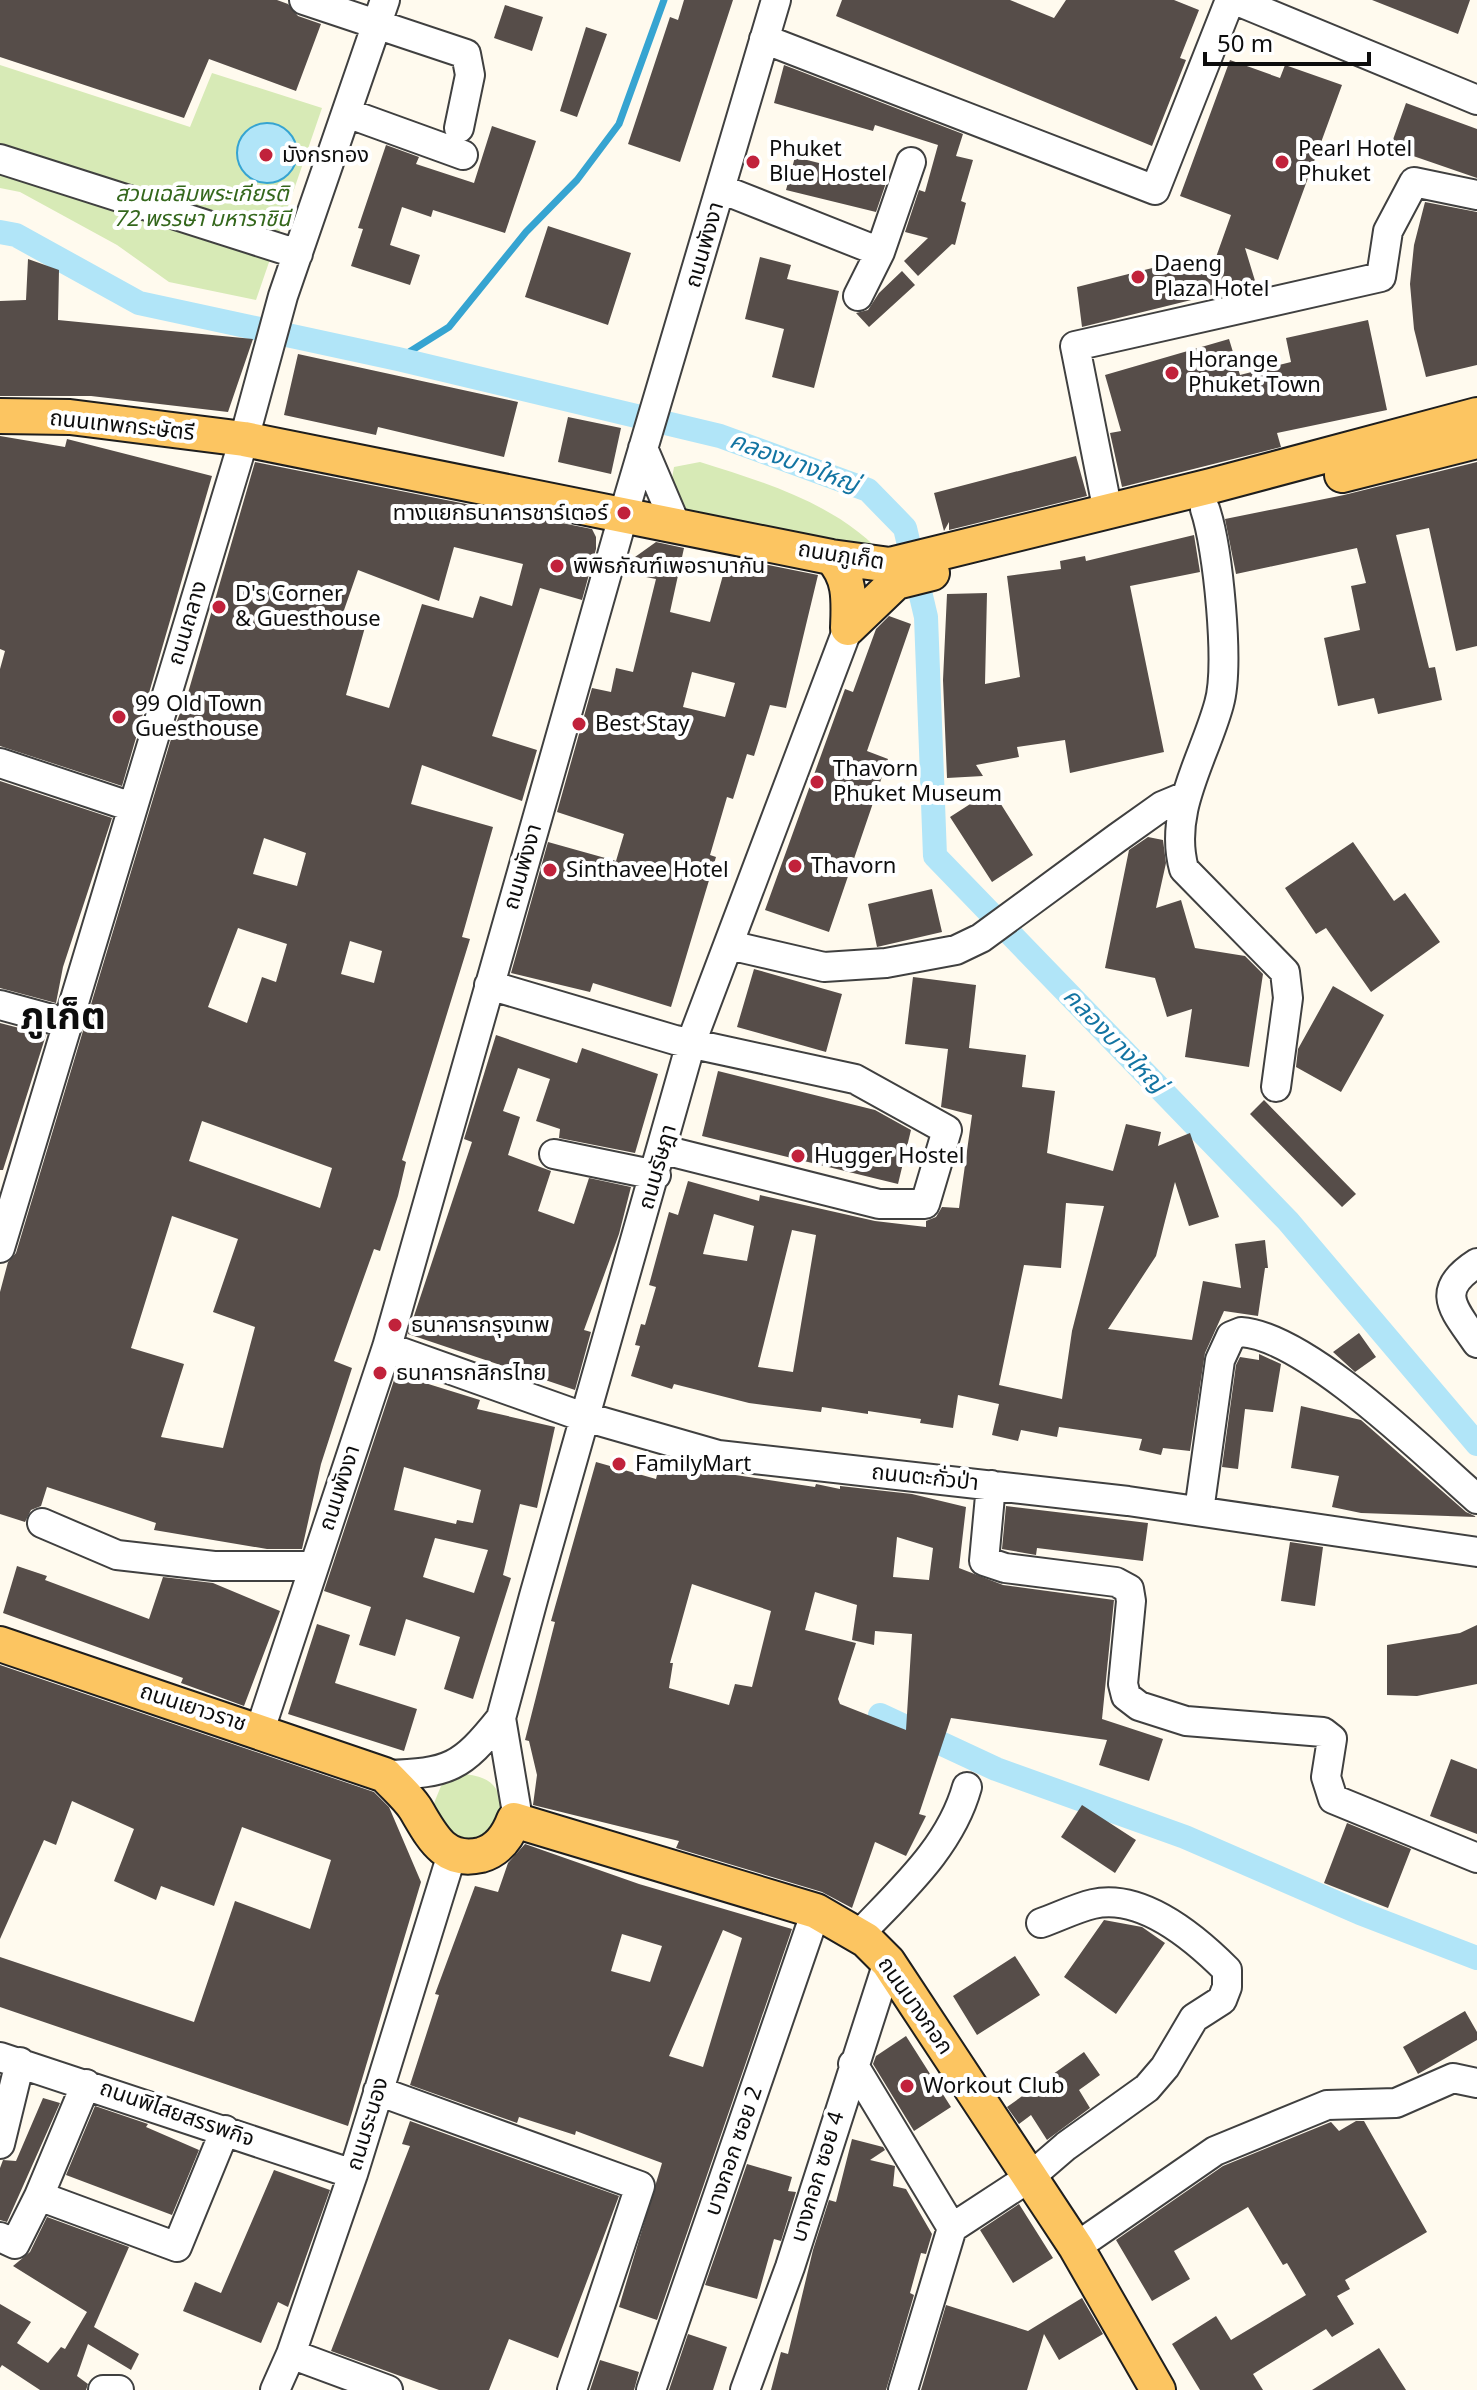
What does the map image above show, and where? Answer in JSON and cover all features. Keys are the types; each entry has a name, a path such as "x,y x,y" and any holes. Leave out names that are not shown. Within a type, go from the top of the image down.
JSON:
{"main road":[{"name":"ถนนภูเก็ต","path":"244,439 675,523 831,557 893,574 1403,447 1477,415"},
{"name":"ถนนเทพกระษัตรี","path":"0,416 70,417 244,439"},
{"name":"ถนนภูเก็ต","path":"1403,447 1477,441"},
{"name":"ถนนรัษฎา","path":"831,557 842,568 846,582 848,628"},
{"name":"ถนนรัษฎา","path":"848,628 893,574"},
{"name":"ถนนเยาวราช","path":"0,1644 385,1775"},
{"path":"385,1775 414,1807 437,1844 452,1854 468,1857 498,1847 514,1820"},
{"name":"ถนนบางกอก","path":"514,1820 816,1911 858,1936 888,1962 1076,2247 1158,2390"}],"street":[{"path":"304,0 381,12 469,58 470,75 461,141 347,113"},
{"name":"ถนนพังงา","path":"260,1730 387,1347 624,513 776,0"},
{"path":"764,39 1155,190 1233,0 1477,100"},
{"name":"ถนนถลาง","path":"0,1248 244,439 283,296 381,12"},
{"path":"0,159 298,254"},
{"path":"858,296 880,252 911,162"},
{"path":"1110,522 1075,346 1381,277 1388,231 1414,182 1477,195"},
{"path":"721,189 880,252"},
{"path":"643,448 675,523"},
{"path":"1203,499 1219,597 1223,680 1220,702 1186,796 1178,847 1184,869 1285,972 1289,981 1276,1087"},
{"name":"ถนนรัษฎา","path":"501,1718 660,1162 691,1043 848,628"},
{"path":"0,763 132,807"},
{"path":"729,945 790,961 845,968 930,957 981,938 1162,806 1186,796"},
{"path":"489,985 691,1043 855,1079 947,1130 925,1204 879,1204 660,1162 554,1154"},
{"path":"0,1005 66,1023"},
{"path":"1477,1263 1463,1272 1452,1285 1450,1294 1452,1307 1477,1343"},
{"path":"1199,1511 1220,1360 1231,1336 1241,1332 1275,1342 1341,1381 1477,1499"},
{"name":"ถนนตะกั่วป่า","path":"387,1347 585,1417 718,1455 1199,1511 1477,1552"},
{"path":"991,1485 984,1561 1005,1568 1116,1582 1129,1589 1131,1601 1123,1684 1126,1696 1139,1706 1186,1721 1323,1732 1332,1739 1327,1788 1333,1799 1477,1858"},
{"path":"42,1523 121,1555 214,1566 314,1566"},
{"path":"385,1775 424,1774 466,1759 501,1718"},
{"path":"501,1718 516,1807 514,1820"},
{"path":"858,1936 933,1856 958,1816 967,1787"},
{"name":"ถนนระนอง","path":"275,2390 291,2354 353,2174 452,1854"},
{"path":"903,2390 952,2228 1030,2177 1066,2146 1147,2088 1194,2018 1222,2000 1227,1987 1227,1970 1211,1954 1129,1903 1095,1903 1041,1923"},
{"name":"บางกอก ซอย 2","path":"651,2390 816,1911"},
{"name":"บางกอก ซอย 4","path":"745,2390 790,2267 888,1962"},
{"path":"0,2144 10,2059"},
{"name":"ถนนพิไสยสรรพกิจ","path":"10,2059 353,2174"},
{"path":"853,2064 952,2228"},
{"path":"1076,2247 1215,2151 1327,2105 1396,2103 1453,2078 1477,2083"},
{"path":"0,2237 15,2244 39,2196 86,2084"},
{"path":"378,2091 640,2186 572,2390"},
{"path":"39,2196 177,2247 225,2130"},
{"path":"291,2354 388,2390"},
{"path":"103,2390 119,2390"}],"green space":[{"name":"สวนเฉลิมพระเกียรติ 72 พรรษา มหาราชินี","path":"0,65 190,127 212,73 322,108 256,300 169,282 117,245 20,192 0,188"},
{"path":"700,462 777,488 827,511 871,542 889,562 676,510 671,484 674,467"},
{"path":"462,1774 487,1780 495,1787 500,1804 495,1826 488,1837 456,1843 432,1808 441,1786"}],"water":[{"path":"267,123 288,132 297,153 288,174 267,183 246,174 237,153 246,132"}],"building":[{"path":"0,0 277,0 288,4 298,16 321,24 296,91 209,59 184,118 0,57"},
{"path":"684,0 733,0 680,162 628,144 670,17 678,20"},
{"path":"842,0 1010,0 1054,18 1066,0 1174,0 1199,10 1180,58 1186,60 1152,146 836,16"},
{"path":"1372,0 1470,0 1458,34"},
{"path":"505,5 543,17 532,51 494,38"},
{"path":"586,27 607,34 577,117 560,111"},
{"path":"1230,60 1280,78 1285,65 1342,85 1278,260 1245,248 1256,284 1082,327 1077,287 1196,257 1215,260 1231,215 1180,196"},
{"path":"784,65 963,134 956,156 973,160 961,201 966,203 955,245 952,244 918,276 904,261 928,238 905,232 919,190 925,192 938,145 875,125 873,131 774,103"},
{"path":"1406,103 1477,129 1477,178 1390,148"},
{"path":"492,126 536,141 505,233 433,210 431,217 402,207 390,245 420,255 410,285 351,266 363,229 358,228 386,145 419,157 416,164 474,183"},
{"path":"795,157 887,180 876,212 786,190"},
{"path":"1425,202 1477,212 1477,365 1426,377 1414,329 1410,284 1414,245"},
{"path":"548,226 631,253 608,325 525,297"},
{"path":"760,257 791,265 787,279 839,291 814,388 772,377 784,329 745,319"},
{"path":"28,259 59,270 58,320 253,339 228,412 91,396 0,396 0,301 26,300"},
{"path":"902,271 915,285 869,327 856,313 868,310 879,293"},
{"path":"1368,320 1387,410 1277,433 1281,447 1122,487 1110,433 1121,431 1105,375 1229,339 1240,375 1291,362 1286,338"},
{"path":"298,354 518,402 504,457 378,427 376,435 284,415"},
{"path":"568,417 621,428 611,474 558,462"},
{"path":"0,436 65,447 67,439 212,476 122,786 0,746 0,669 5,651 0,649"},
{"path":"1076,456 1087,496 949,530 949,522 944,531 934,493"},
{"path":"255,462 592,529 596,537 596,549 582,600 540,588 492,736 537,750 522,801 422,765 411,804 493,827 462,937 470,939 402,1160 406,1162 398,1196 380,1251 374,1249 334,1361 352,1368 321,1464 302,1549 267,1549 154,1530 156,1523 47,1487 41,1506 31,1510 25,1522 0,1514 0,1292 8,1262 16,1253 175,726 188,693","holes":["454,547 523,564 512,606 480,596 473,618 422,604 389,708 346,695 367,620 343,613 358,570 439,601","264,838 306,853 297,886 253,874","238,928 287,944 276,982 262,977 247,1023 208,1007","350,941 382,951 374,983 341,974","202,1121 332,1168 320,1208 189,1161","172,1216 238,1239 213,1312 255,1327 223,1448 161,1437 184,1364 131,1348"]},
{"path":"1477,462 1477,646 1456,651 1429,528 1396,535 1429,668 1435,667 1442,700 1378,714 1374,698 1338,706 1324,638 1360,630 1351,586 1366,583 1357,548 1236,574 1225,519 1344,495"},
{"path":"1194,535 1200,572 1130,586 1164,752 1070,773 1065,740 1017,747 1019,757 976,765 983,776 947,778 943,680 947,594 987,593 985,684 1020,677 1007,576 1061,569 1060,561 1085,556 1086,561"},
{"path":"656,542 684,548 670,612 710,622 728,557 818,575 786,708 770,705 754,756 747,754 733,799 727,797 710,855 716,857 671,1007 593,983 590,992 511,973 548,842 616,861 624,834 557,812 592,688 611,692 616,668 633,672 656,579 631,574 635,557","holes":["692,672 735,683 725,717 683,707"]},
{"path":"889,616 911,624 867,751 888,759 829,932 765,910 845,689 853,692 876,629"},
{"path":"0,781 112,818 63,967 56,1003 0,988"},
{"path":"992,790 1033,855 992,882 950,817"},
{"path":"1148,837 1163,840 1166,863 1156,908 1181,900 1195,948 1245,956 1263,974 1249,1067 1185,1057 1192,1009 1167,1017 1155,978 1105,968 1129,850"},
{"path":"1353,842 1394,901 1405,893 1440,942 1371,992 1326,928 1316,934 1285,888"},
{"path":"932,889 942,932 877,947 868,904"},
{"path":"754,969 842,994 826,1052 737,1027"},
{"path":"913,977 976,985 969,1048 1026,1055 1022,1087 1055,1091 1047,1153 1113,1171 1126,1124 1161,1132 1158,1146 1190,1133 1219,1217 1189,1226 1175,1182 1156,1256 1108,1329 1192,1340 1203,1281 1241,1288 1235,1244 1265,1240 1268,1268 1265,1268 1258,1316 1224,1311 1205,1353 1190,1451 1163,1448 1161,1455 1139,1450 1142,1439 1059,1427 1057,1437 1021,1430 1018,1441 992,1435 999,1404 958,1395 953,1428 920,1423 921,1419 868,1411 868,1414 822,1407 821,1412 749,1403 674,1384 672,1389 631,1376 640,1346 635,1345 641,1324 645,1325 656,1287 649,1285 669,1212 678,1215 688,1181 759,1201 760,1195 875,1221 926,1227 926,1221 936,1217 942,1207 959,1208 972,1115 941,1107 948,1049 905,1044","holes":["1066,1203 1104,1206 1072,1331 1062,1399 999,1385 1024,1265 1061,1268","714,1214 754,1226 747,1261 703,1254","792,1230 816,1235 793,1372 758,1367"]},
{"path":"1333,986 1384,1015 1341,1092 1296,1067 1298,1049"},
{"path":"0,1023 46,1035 3,1170 0,1170"},
{"path":"496,1035 577,1063 582,1048 658,1074 635,1153 559,1138 560,1129 536,1121 550,1079 518,1068 503,1111 520,1117 508,1155 551,1171 538,1211 574,1224 589,1178 631,1187 619,1234 584,1330 591,1332 575,1390 408,1334 472,1142 464,1139"},
{"path":"718,1071 875,1110 911,1130 898,1184 702,1136"},
{"path":"1264,1100 1356,1194 1342,1207 1250,1114"},
{"path":"1359,1333 1376,1357 1355,1372 1333,1352"},
{"path":"1259,1354 1281,1364 1273,1412 1245,1409 1238,1469 1222,1467 1236,1365 1240,1357 1259,1360"},
{"path":"396,1374 480,1400 477,1409 555,1427 537,1508 520,1504 503,1575 511,1578 473,1699 444,1689 460,1637 406,1619 395,1656 359,1645 371,1607 324,1591","holes":["404,1467 481,1490 473,1523 457,1520 456,1524 394,1510","435,1538 488,1550 474,1593 423,1577"]},
{"path":"1301,1406 1361,1420 1466,1512 1477,1517 1361,1513 1332,1507 1339,1476 1291,1468"},
{"path":"661,1459 722,1473 815,1487 816,1484 840,1489 840,1486 912,1494 966,1507 959,1568 1003,1585 1114,1600 1102,1719 1163,1739 1149,1781 1099,1765 1107,1740 951,1718 919,1814 926,1816 906,1856 875,1842 852,1908 822,1892 676,1848 679,1841 533,1805 537,1775 529,1741 525,1740 555,1622 551,1621 596,1462 656,1479","holes":["897,1537 933,1548 929,1580 893,1577","692,1584 771,1611 752,1687 735,1684 729,1705 669,1688 673,1663 670,1663","815,1592 857,1605 852,1640 874,1645 875,1631 912,1634 906,1730 840,1704 838,1699 856,1643 805,1630"]},
{"path":"1006,1506 1148,1523 1143,1561 1037,1548 1036,1555 1002,1549"},
{"path":"1290,1542 1323,1547 1315,1606 1281,1601"},
{"path":"17,1566 47,1576 45,1580 149,1619 163,1577 213,1583 280,1611 244,1706 181,1683 183,1678 3,1613"},
{"path":"317,1624 350,1635 335,1683 417,1709 404,1751 288,1714"},
{"path":"1477,1625 1477,1684 1417,1696 1387,1695 1387,1645 1460,1633"},
{"path":"0,1665 374,1792 389,1807 421,1882 348,2126 0,2007 0,1957 194,2022 235,1901 310,1929 331,1860 242,1827 214,1906 161,1886 156,1900 114,1881 134,1829 72,1801 56,1845 44,1840 0,1939"},
{"path":"1451,1759 1477,1769 1477,1834 1430,1816"},
{"path":"1082,1805 1136,1840 1115,1873 1061,1837"},
{"path":"1347,1823 1411,1849 1388,1908 1324,1883"},
{"path":"525,1844 639,1884 792,1929 657,2320 619,2307 662,2163 576,2131 575,2135 519,2117 517,2123 410,2085 439,1995 435,1994 475,1886 498,1892 508,1863","holes":["723,1930 742,1938 703,2067 669,2056","622,1934 662,1946 650,1982 611,1971"]},
{"path":"1104,1920 1142,1927 1165,1943 1116,2014 1064,1977"},
{"path":"1015,1956 1040,1995 977,2035 953,1996"},
{"path":"1465,2011 1477,2032 1477,2040 1418,2074 1403,2047"},
{"name":"Workout Club","path":"906,2036 951,2107 914,2131 873,2064 876,2056"},
{"path":"1084,2052 1100,2075 1079,2090 1090,2108 1047,2140 1031,2115 1019,2124 1007,2107"},
{"path":"43,2098 60,2103 7,2222 0,2220 0,2168 3,2160 16,2161"},
{"path":"95,2106 148,2124 146,2127 199,2150 172,2215 66,2175"},
{"path":"410,2121 619,2196 558,2358 509,2339 489,2390 439,2390 331,2351 410,2146 402,2144"},
{"path":"1356,2121 1364,2121 1427,2232 1345,2280 1350,2289 1337,2296 1354,2324 1332,2337 1326,2329 1253,2374 1263,2390 1200,2390 1172,2344 1216,2316 1231,2340 1306,2295 1287,2263 1283,2265 1248,2207 1174,2251 1190,2279 1152,2301 1116,2240 1223,2166 1331,2122 1339,2131"},
{"path":"852,2139 883,2147 885,2150 870,2160 895,2166 893,2186 906,2189 932,2234 926,2254 921,2253 910,2293 914,2295 886,2390 771,2390 781,2352 788,2354 813,2250 829,2200 836,2202"},
{"path":"747,2164 792,2177 788,2191 796,2192 781,2241 774,2239 757,2299 705,2285"},
{"path":"274,2170 330,2190 288,2307 278,2302 261,2343 183,2311 195,2282 221,2293"},
{"path":"1019,2204 1053,2258 1013,2283 980,2230"},
{"path":"47,2217 129,2247 94,2327 139,2354 131,2370 88,2344 77,2376 88,2384 86,2390 40,2390 2,2365 0,2368 0,2304 31,2322 17,2343 48,2363 61,2347 65,2349 87,2312 13,2266 30,2252"},
{"path":"1082,2298 1103,2334 1059,2360 1044,2334 1027,2390 921,2390 946,2305 1028,2331"},
{"path":"688,2334 727,2347 713,2390 669,2390"},
{"path":"1379,2348 1406,2390 1312,2390"},
{"path":"600,2360 639,2372 634,2390 590,2390"}],"waterway":[{"path":"398,359 449,327 526,232 577,180 619,124 664,0"},
{"name":"คลองบางใหญ่","path":"0,232 16,235 139,303 398,359 720,436 868,490 905,528 926,617 935,856 1288,1221 1477,1444"},
{"path":"880,1715 996,1769 1185,1837 1360,1913 1477,1958"}],"place":[{"name":"มังกรทอง","path":"266,155"},
{"name":"Phuket Blue Hostel","path":"753,162"},
{"name":"Pearl Hotel Phuket","path":"1282,162"},
{"name":"Daeng Plaza Hotel","path":"1138,277"},
{"name":"Horange Phuket Town","path":"1172,373"},
{"name":"ทางแยกธนาคารชาร์เตอร์","path":"624,513"},
{"name":"พิพิธภัณฑ์เพอรานากัน","path":"557,566"},
{"name":"D's Corner & Guesthouse","path":"219,607"},
{"name":"99 Old Town Guesthouse","path":"119,717"},
{"name":"Best Stay","path":"579,724"},
{"name":"Thavorn Phuket Museum","path":"817,782"},
{"name":"Thavorn","path":"795,866"},
{"name":"Sinthavee Hotel","path":"550,870"},
{"name":"Hugger Hostel","path":"798,1156"},
{"name":"ธนาคารกรุงเทพ","path":"395,1325"},
{"name":"ธนาคารกสิกรไทย","path":"380,1373"},
{"name":"FamilyMart","path":"619,1464"},
{"name":"Workout Club","path":"907,2086"}],"district":[{"name":"ภูเก็ต","path":"63,1017"}]}
